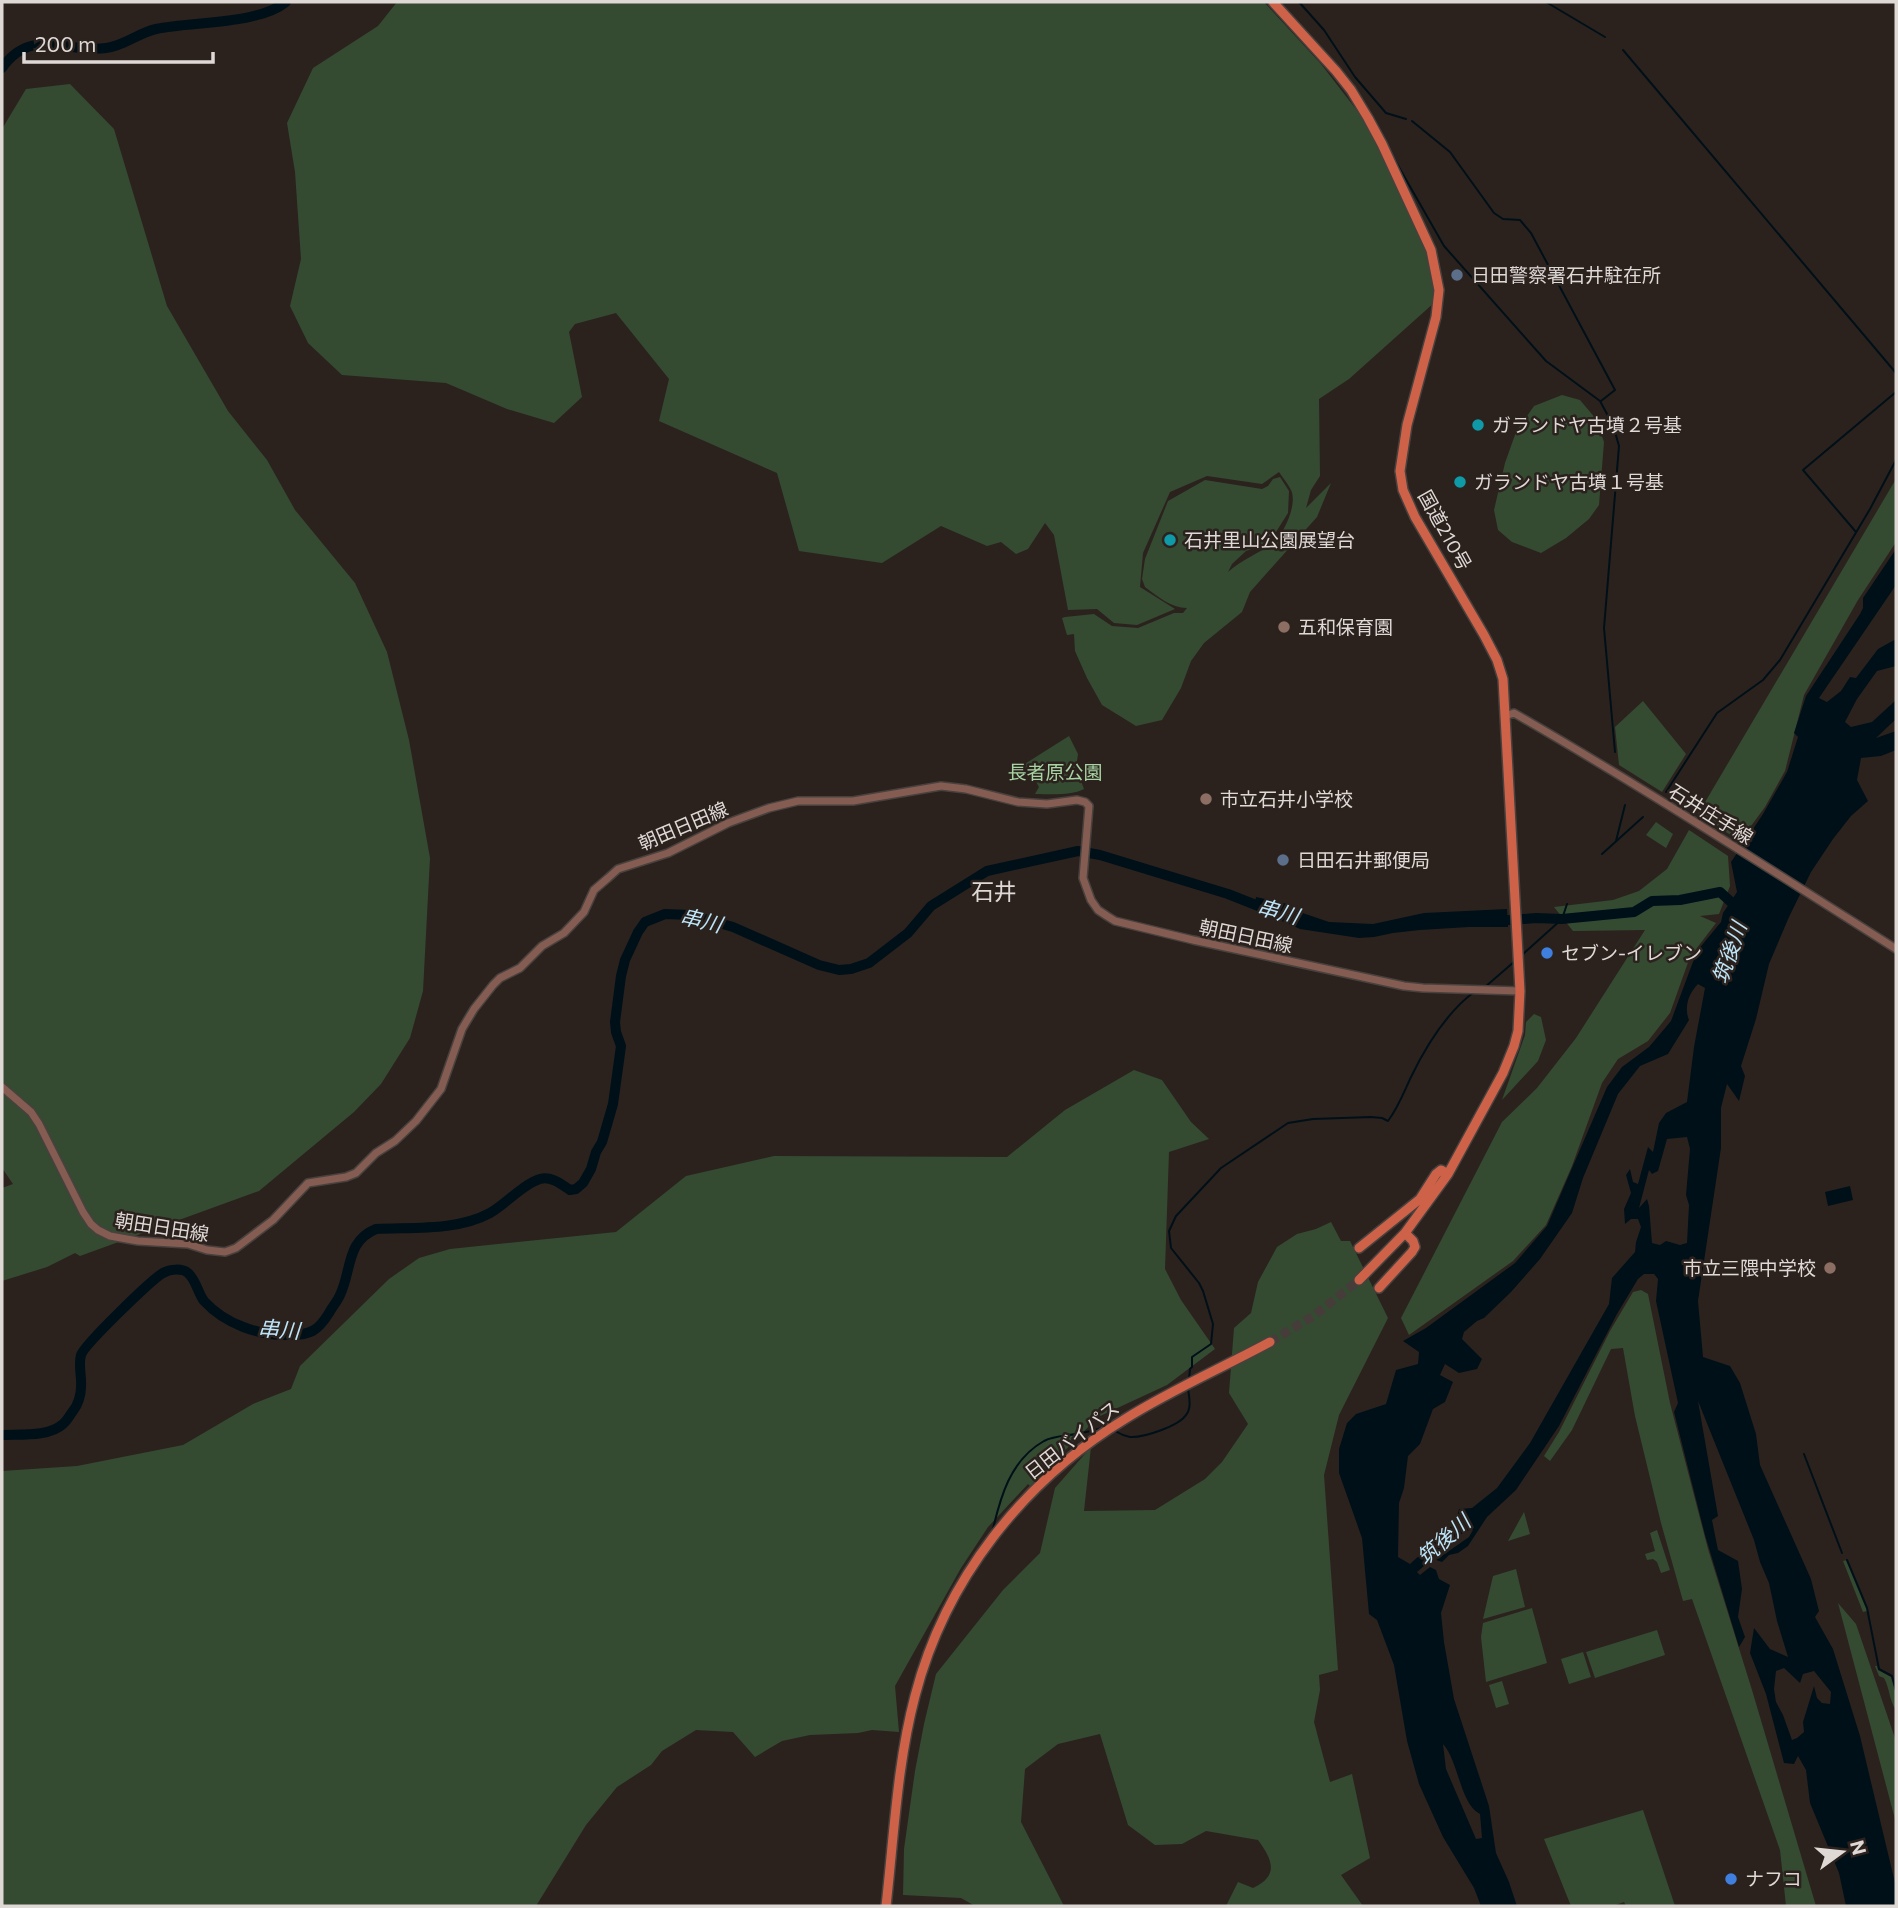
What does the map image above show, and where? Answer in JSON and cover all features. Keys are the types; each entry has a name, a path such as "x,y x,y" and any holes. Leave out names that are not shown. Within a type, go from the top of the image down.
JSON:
{"highway":[{"name":"国道210号","path":"1273,2 1351,90 1382,144 1431,250 1439,290 1436,317 1407,425 1400,471 1403,490 1415,517 1484,635 1497,660 1503,680 1520,992"},
{"path":"1359,1280 1405,1233 1448,1174 1503,1073 1514,1046 1519,1021 1520,992"},
{"path":"1359,1248 1420,1199 1436,1174 1440,1171 1448,1174"},
{"path":"1379,1287 1415,1247 1405,1233"},
{"name":"日田バイパス","path":"886,1906 902,1760 922,1670 936,1633 974,1563 1039,1485 1098,1437 1126,1418 1270,1342"}],"main road":[{"name":"石井庄手線","path":"1505,716 1514,713 1695,822 1896,949"},
{"name":"朝田日田線","path":"2,1087 31,1112 83,1212 98,1230 125,1239 188,1244 208,1251 225,1252 236,1248 273,1220 308,1183 356,1173 416,1121 441,1089 463,1029 474,1009 493,985 500,978 520,968 542,946 564,933 584,912 594,890 618,869 668,853 728,823 788,803 853,801 932,787 950,786 1032,804 1083,801 1089,806 1083,877 1091,900 1098,910 1115,921 1404,986 1520,992"}],"green space":[{"path":"397,2 1264,2 1321,64 1362,117 1426,243 1433,274 1435,302 1349,379 1319,399 1320,476 1311,490 1306,508 1331,483 1317,517 1250,592 1242,612 1204,643 1191,661 1181,688 1162,720 1136,726 1102,705 1075,651 1074,634 1067,635 1062,618 1094,614 1112,626 1138,628 1174,613 1183,613 1187,608 1175,606 1159,598 1145,587 1142,579 1145,559 1168,501 1205,480 1262,489 1273,479 1280,477 1289,491 1288,513 1269,543 1246,551 1232,564 1228,572 1271,545 1284,528 1291,512 1293,496 1279,472 1262,484 1207,476 1170,492 1143,553 1140,587 1175,609 1137,625 1114,623 1097,609 1068,610 1054,535 1045,523 1028,549 1016,554 1001,542 987,546 941,526 882,563 799,551 777,473 659,421 669,379 616,313 575,324 569,332 582,397 554,423 507,409 446,383 342,375 308,343 290,306 301,259 295,172 287,123 313,68 378,26"},
{"path":"70,84 114,129 167,306 228,411 267,460 295,510 355,583 387,652 409,740 430,858 423,991 410,1038 381,1084 354,1112 259,1191 80,1256 75,1253 47,1267 2,1281 2,1188 13,1184 2,1168 2,129 26,89"},
{"path":"1562,395 1580,400 1596,419 1604,442 1599,505 1589,519 1566,538 1541,553 1512,542 1498,530 1494,510 1505,463 1516,432 1534,406"},
{"path":"1896,479 1896,542 1858,600 1804,695 1785,771 1765,807 1740,841 1698,814"},
{"path":"1643,701 1686,754 1662,792 1619,765 1615,727"},
{"name":"長者原公園","path":"1069,736 1078,754 1076,768 1084,789 1067,794 1035,794 1039,787 1029,769 1015,776 1012,772"},
{"path":"1656,822 1673,834 1666,848 1646,835"},
{"path":"1689,830 1728,856 1730,886 1719,914 1700,916 1716,923 1690,957 1670,1013 1648,1041 1618,1059 1602,1083 1572,1166 1546,1225 1513,1261 1409,1335 1401,1318 1502,1122 1537,1088 1576,1038 1645,930 1573,931 1554,907 1613,900 1639,891 1667,869"},
{"path":"1534,1014 1541,1017 1546,1040 1538,1061 1502,1100 1525,1035 1526,1022"},
{"path":"1134,1070 1162,1080 1191,1122 1209,1139 1169,1152 1165,1269 1181,1300 1215,1349 1167,1385 1098,1417 1030,1486 1028,1484 988,1527 961,1568 895,1686 899,1732 872,1730 810,1735 782,1741 755,1757 733,1732 696,1730 662,1751 651,1765 617,1787 586,1825 536,1906 2,1906 2,1471 77,1466 183,1445 253,1404 291,1389 300,1366 389,1279 419,1258 450,1249 616,1232 686,1176 774,1156 1007,1157 1065,1110"},
{"path":"1331,1222 1341,1241 1350,1241 1388,1318 1339,1415 1324,1475 1338,1670 1319,1675 1320,1690 1314,1722 1330,1782 1352,1774 1370,1858 1341,1875 1363,1906 1226,1906 1238,1882 1253,1888 1270,1873 1270,1861 1258,1840 1206,1831 1182,1844 1155,1845 1128,1825 1100,1734 1058,1744 1025,1769 1021,1822 1064,1906 975,1906 961,1898 903,1895 904,1849 915,1771 936,1674 1003,1590 1040,1553 1055,1488 1091,1447 1084,1511 1155,1510 1205,1479 1222,1462 1248,1424 1229,1393 1234,1328 1251,1313 1258,1282 1277,1247 1297,1234"},
{"path":"1641,1290 1648,1294 1670,1403 1708,1549 1816,1906 1786,1906 1780,1850 1692,1599 1683,1601 1635,1416 1623,1348 1611,1349 1572,1430 1550,1461 1544,1456 1610,1331 1633,1292"},
{"path":"1524,1512 1530,1534 1508,1541"},
{"path":"1657,1530 1670,1570 1661,1573 1657,1562 1653,1559 1647,1560 1645,1554 1655,1551 1650,1533"},
{"path":"1847,1560 1867,1611 1863,1612 1843,1561"},
{"path":"1516,1569 1525,1607 1483,1619 1493,1576"},
{"path":"1838,1603 1856,1624 1896,1741 1896,1823"},
{"path":"1532,1608 1547,1663 1486,1682 1481,1637 1483,1623"},
{"path":"1657,1630 1665,1655 1595,1678 1586,1652"},
{"path":"1583,1652 1591,1677 1569,1684 1561,1659"},
{"path":"1875,1666 1891,1677 1896,1693 1896,1710 1884,1678 1879,1676"},
{"path":"1502,1681 1509,1704 1496,1708 1489,1685"},
{"path":"1643,1810 1675,1906 1626,1906 1624,1902 1613,1906 1571,1906 1544,1839"}],"water":[{"name":"筑後川","path":"1896,549 1896,585 1819,698 1827,702 1841,691 1850,677 1856,678 1878,649 1896,639 1896,666 1877,671 1845,722 1851,727 1872,722 1896,700 1896,719 1876,738 1896,731 1896,750 1881,756 1861,758 1857,780 1868,801 1851,816 1811,872 1769,964 1741,1066 1745,1076 1739,1101 1727,1084 1721,1108 1721,1148 1698,1301 1703,1357 1730,1366 1740,1383 1756,1434 1760,1465 1811,1579 1819,1611 1815,1617 1833,1649 1860,1736 1896,1887 1896,1906 1846,1906 1839,1873 1810,1803 1806,1770 1798,1756 1794,1764 1784,1763 1766,1694 1750,1653 1754,1628 1770,1649 1788,1657 1769,1583 1698,1401 1718,1516 1712,1520 1718,1550 1738,1561 1742,1589 1738,1617 1745,1637 1739,1647 1705,1535 1674,1412 1678,1403 1656,1301 1658,1279 1654,1274 1644,1274 1638,1279 1617,1314 1559,1426 1516,1490 1487,1517 1468,1546 1449,1555 1442,1562 1436,1560 1469,1537 1473,1530 1465,1531 1417,1572 1420,1575 1430,1567 1436,1570 1439,1579 1450,1585 1441,1613 1454,1699 1489,1806 1496,1853 1517,1906 1481,1906 1474,1888 1443,1837 1419,1784 1407,1741 1394,1665 1377,1620 1369,1614 1362,1538 1339,1473 1339,1449 1347,1423 1356,1414 1386,1404 1396,1370 1418,1364 1419,1352 1403,1341 1426,1328 1515,1263 1547,1226 1607,1087 1622,1067 1649,1047 1671,1021 1697,951 1721,922 1723,913 1737,892 1731,862 1787,772 1798,737 1794,733 1806,696 1860,614 1863,598","holes":["1698,984 1705,988 1687,1102 1666,1113 1659,1123 1653,1152 1648,1147 1638,1184 1633,1182 1630,1169 1626,1175 1631,1193 1624,1209 1625,1224 1631,1219 1638,1219 1641,1227 1635,1252 1612,1278 1609,1304 1530,1443 1497,1488 1472,1508 1459,1509 1455,1523 1410,1564 1398,1557 1399,1503 1408,1456 1420,1444 1433,1409 1445,1402 1453,1382 1440,1375 1445,1364 1459,1373 1477,1369 1482,1359 1462,1339 1464,1332 1484,1318 1511,1292 1540,1259 1572,1213 1583,1178 1618,1094 1640,1066 1668,1054 1689,1020 1687,1006","1687,1137 1690,1149 1686,1195 1689,1205 1687,1243 1680,1245 1666,1241 1660,1245 1652,1243 1647,1199 1639,1208 1649,1170 1652,1174 1658,1171 1667,1139","1784,1668 1800,1683 1803,1674 1814,1671 1831,1692 1830,1704 1822,1703 1817,1698 1814,1686 1803,1722 1804,1732 1792,1740 1776,1702 1776,1671","1443,1744 1453,1761 1468,1801 1480,1814 1482,1838 1476,1839 1446,1769"]},
{"path":"1256,897 1292,905 1291,909 1329,922 1373,924 1424,913 1507,909 1508,927 1420,930 1359,938 1300,929 1254,909"},
{"path":"1850,1186 1853,1200 1828,1206 1825,1192"}],"waterway":[{"path":"2,68 13,55 25,48 51,44 106,48 156,29 242,19 259,15 286,2"},
{"path":"1299,2 1324,30 1355,77 1386,113 1406,119"},
{"path":"1546,2 1605,37"},
{"path":"1623,50 1896,373"},
{"path":"1412,121 1450,152 1494,213 1503,219 1520,220 1531,233 1615,390 1601,401"},
{"path":"1392,155 1444,246 1546,361 1600,401 1613,425 1619,446 1604,628 1615,752"},
{"path":"1856,532 1803,470 1896,392"},
{"path":"1666,792 1717,713 1763,680 1780,660 1896,460"},
{"path":"1616,841 1625,805"},
{"path":"1602,854 1643,817"},
{"name":"串川","path":"2,1435 42,1433 64,1423 80,1397 80,1359 85,1349 133,1299 166,1272 179,1270 188,1273 204,1301 212,1309 243,1327 278,1335 303,1334 313,1331 325,1319 340,1295 351,1257 366,1234 376,1229 435,1227 477,1219 502,1205 527,1185 544,1178 570,1190 576,1189 591,1169 613,1104 621,1046 615,1022 621,976 625,960 645,922 665,914 691,915 733,927 819,965 839,970 851,969 869,963 908,933 931,906 987,871 1078,851 1100,855 1228,894 1266,909"},
{"name":"串川","path":"1496,921 1562,919 1634,912 1652,901 1680,900 1720,892 1741,911"},
{"path":"1522,955 1562,919 1567,904"},
{"path":"1485,987 1515,961"},
{"path":"1189,1379 1192,1357 1211,1344 1213,1324 1199,1283 1171,1248 1169,1231 1176,1216 1221,1168 1288,1123 1313,1119 1371,1117 1388,1121 1438,1031 1454,1010 1474,992"},
{"path":"1115,1431 1136,1437 1176,1423 1189,1409 1188,1388"},
{"path":"992,1533 1008,1481 1032,1449 1052,1438 1102,1428"},
{"path":"1804,1454 1842,1553"},
{"path":"1847,1560 1867,1608 1879,1669 1892,1676 1896,1691"}],"tunnel":[{"path":"1270,1342 1315,1315 1359,1280"}],"place":[{"name":"日田警察署石井駐在所","path":"1457,275"},
{"name":"ガランドヤ古墳２号基","path":"1478,425"},
{"name":"ガランドヤ古墳１号基","path":"1460,482"},
{"name":"石井里山公園展望台","path":"1170,540"},
{"name":"五和保育園","path":"1284,627"},
{"name":"市立石井小学校","path":"1206,799"},
{"name":"日田石井郵便局","path":"1283,860"},
{"name":"セブン-イレブン","path":"1547,953"},
{"name":"市立三隈中学校","path":"1830,1268"},
{"name":"ナフコ","path":"1731,1879"}],"district":[{"name":"石井","path":"994,892"}]}
